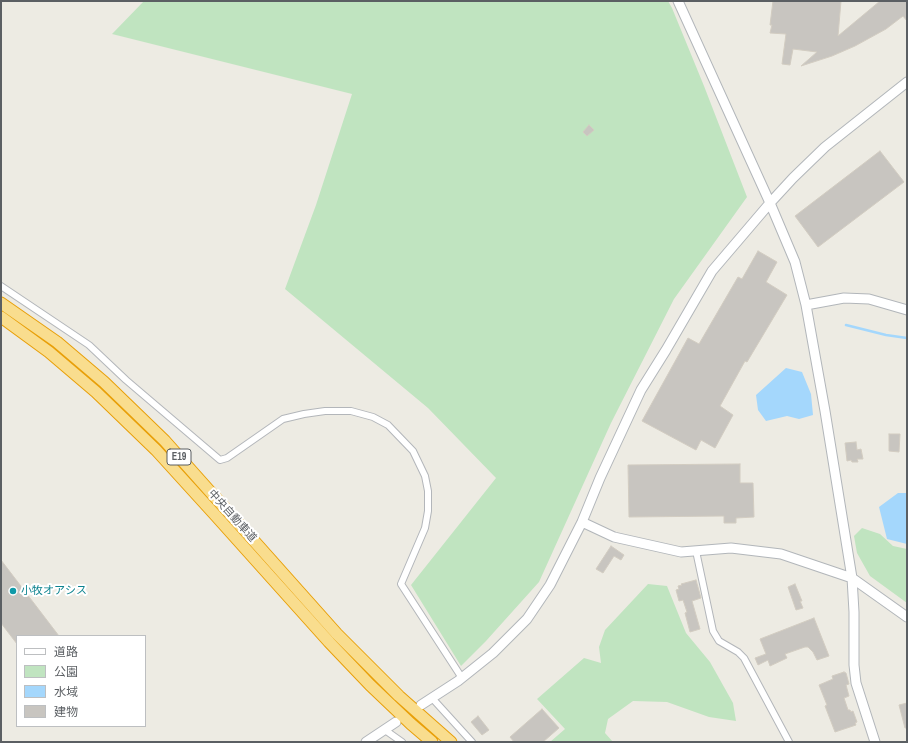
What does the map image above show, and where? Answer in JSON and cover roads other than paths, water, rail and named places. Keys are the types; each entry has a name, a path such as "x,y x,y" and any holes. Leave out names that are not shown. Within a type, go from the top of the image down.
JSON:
{"highway":[{"name":"中央自動車道","path":"1,303 57,342 104,382 165,441 337,634 399,696 451,742"},
{"name":"中央自動車道","path":"1,317 49,352 96,392 156,450 329,642 370,685 432,742"}],"street":[{"path":"678,1 770,203 795,262 806,305 826,411 852,578 854,612 854,665 856,683 875,742"},
{"path":"421,705 462,678 493,653 527,619 550,585 582,522 641,390 712,271 770,203 826,147 907,82"},
{"path":"1,286 89,345 126,380 220,460 227,458 283,419 304,414 325,411 351,411 373,417 388,425 413,451 425,476 428,491 428,512 425,528 401,584 462,678"},
{"path":"806,305 844,298 870,299 907,310"},
{"path":"582,522 614,537 681,552 731,548 781,554 852,578 907,617"},
{"path":"696,551 714,631 719,641 738,652 744,658 788,742"},
{"path":"432,698 472,742"},
{"path":"366,742 396,722"},
{"path":"384,730 402,742"}],"water":[{"path":"786,368 802,372 811,394 813,415 799,419 787,416 766,421 758,410 756,395"},
{"path":"898,493 907,493 907,544 887,539 879,507"}],"waterway":[{"path":"846,325 886,335 907,338"}],"place":[{"name":"小牧オアシス","path":"13,591"}]}
